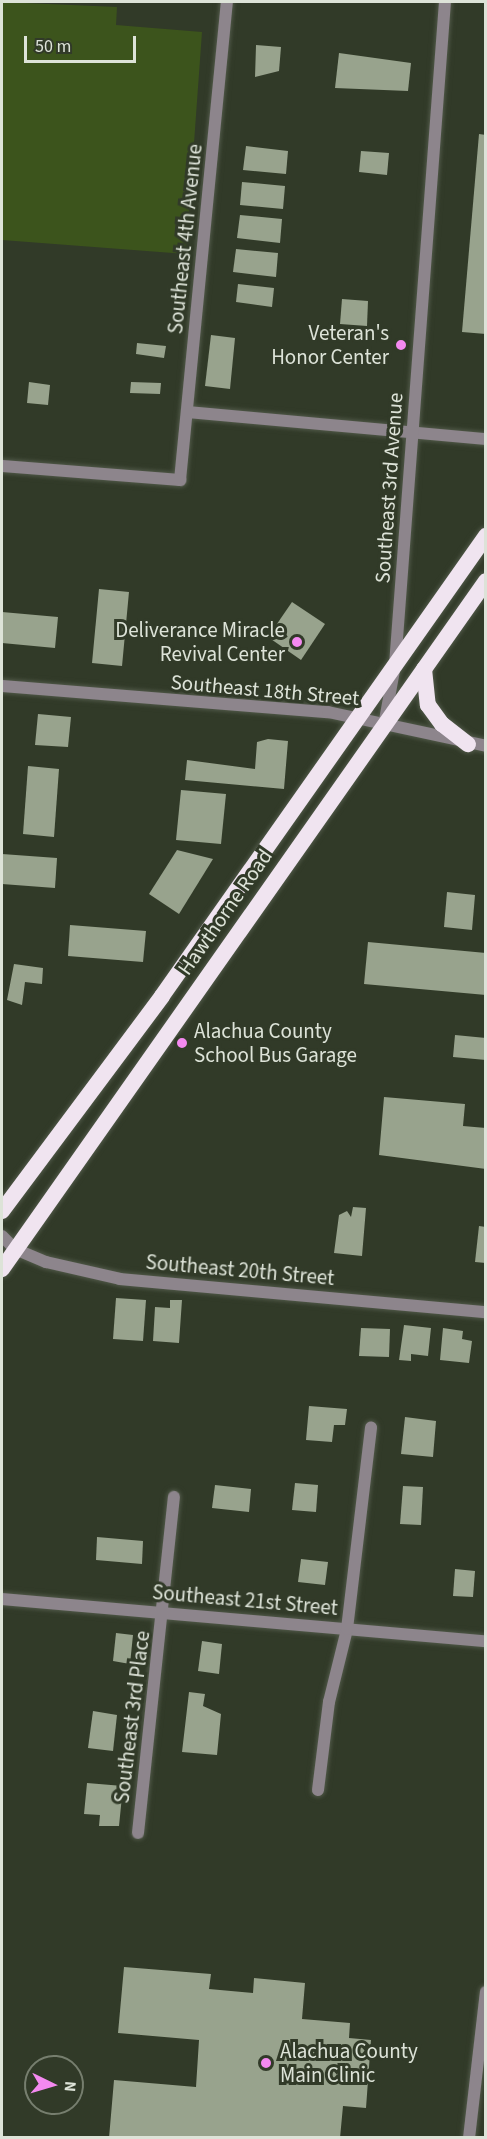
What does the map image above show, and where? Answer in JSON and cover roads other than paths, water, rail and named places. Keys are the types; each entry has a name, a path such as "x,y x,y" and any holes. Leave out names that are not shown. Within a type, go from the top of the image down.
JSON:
{"highway":[{"name":"Hawthorne Road","path":"2,1211 359,717 486,536"},
{"name":"Hawthorne Road","path":"2,1269 486,582"},
{"path":"424,669 424,696 433,714 468,744"}],"street":[{"name":"Southeast 4th Avenue","path":"2,466 180,480 226,2"},
{"name":"Southeast 3rd Avenue","path":"384,724 395,665 445,2"},
{"path":"188,412 486,439"},
{"name":"Southeast 18th Street","path":"2,686 359,717 468,744 486,746"},
{"name":"Southeast 20th Street","path":"2,1236 15,1249 120,1279 486,1312"},
{"path":"318,1790 329,1702 347,1629 371,1427"},
{"name":"Southeast 3rd Place","path":"138,1833 174,1497"},
{"name":"Southeast 21st Street","path":"2,1599 486,1641"},
{"path":"469,2138 484,1992"}],"place":[{"name":"Veteran's Honor Center","path":"401,345"},
{"name":"Deliverance Miracle Revival Center","path":"297,642"},
{"name":"Alachua County School Bus Garage","path":"182,1043"},
{"name":"Alachua County Main Clinic","path":"266,2063"}]}
